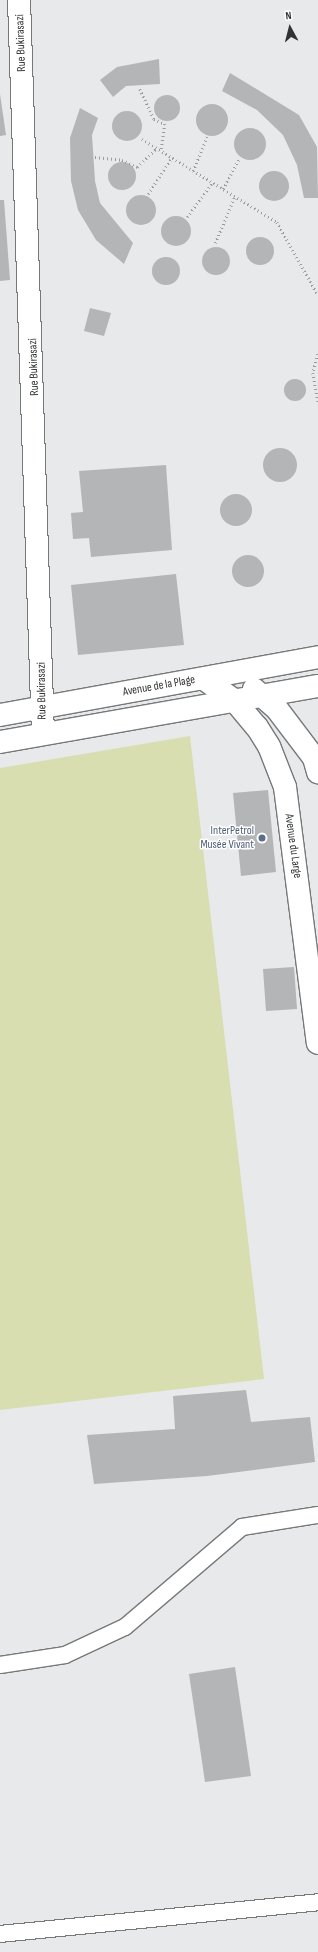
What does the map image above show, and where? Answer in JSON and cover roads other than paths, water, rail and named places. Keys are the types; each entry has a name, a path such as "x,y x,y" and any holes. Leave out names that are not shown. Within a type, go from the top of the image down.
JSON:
{"main road":[{"name":"Rue Bukirasazi","path":"19,0 43,734"},
{"name":"Avenue de la Plage","path":"0,715 229,675 318,657"},
{"path":"229,675 264,696 317,760"},
{"name":"Avenue du Large","path":"204,679 234,700 270,746 285,787 311,915 318,1043"},
{"path":"0,742 318,686"}],"lane":[{"path":"0,1665 65,1655 125,1627 242,1527 318,1515"},
{"path":"0,1934 318,1902"}],"place":[{"name":"InterPetrol Musée Vivant","path":"262,838"}]}
